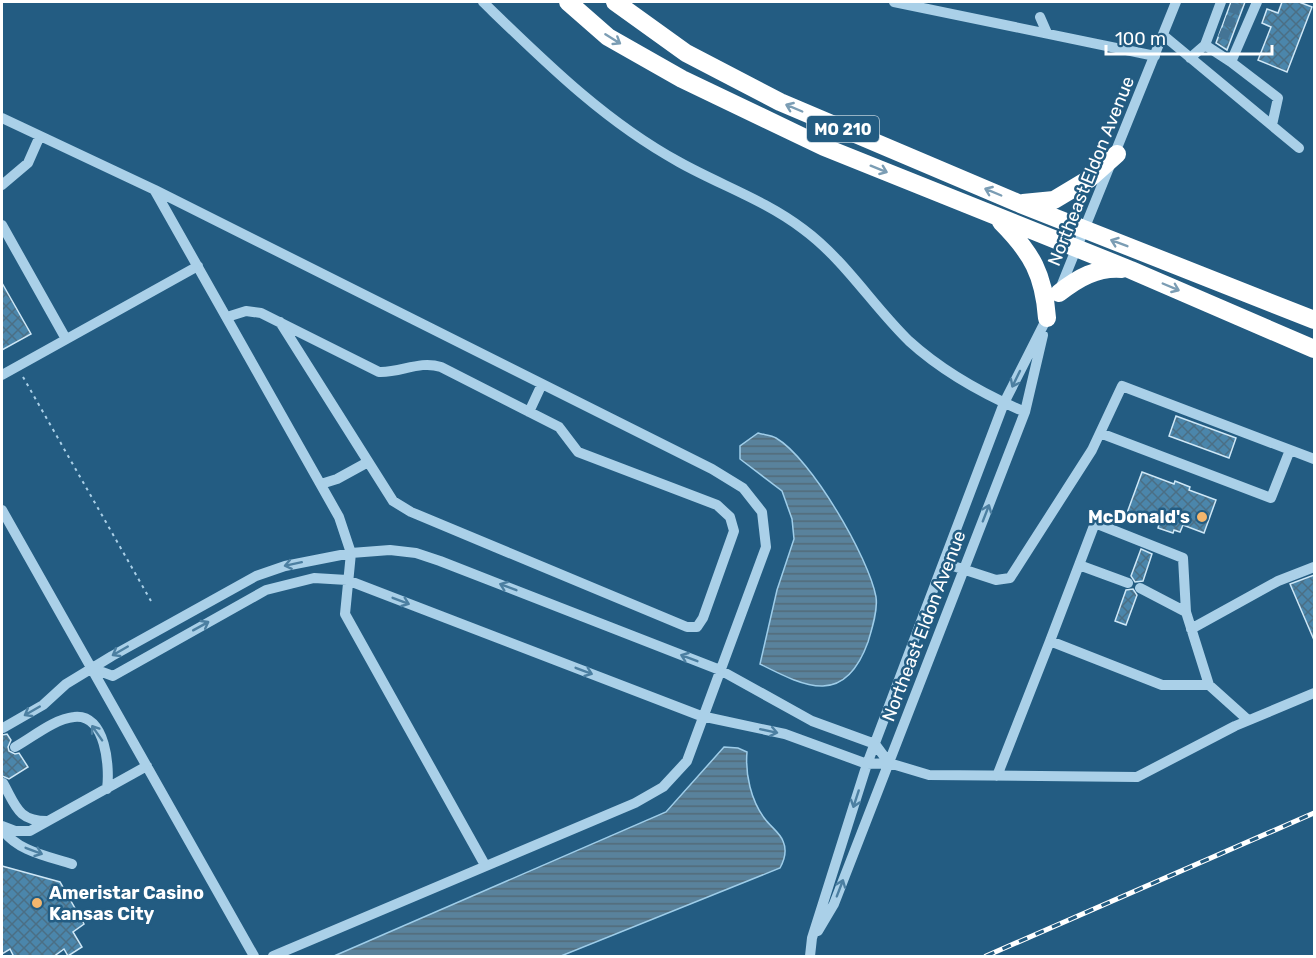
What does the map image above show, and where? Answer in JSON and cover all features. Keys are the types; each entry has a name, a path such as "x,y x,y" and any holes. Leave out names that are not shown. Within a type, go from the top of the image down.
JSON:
{"highway":[{"name":"MO 210","path":"568,2 608,37 682,79 824,147 1131,270 1314,349"},
{"name":"MO 210","path":"615,2 686,53 780,102 1018,203 1314,320"},
{"path":"1018,203 1054,200 1089,179 1117,154"},
{"path":"994,215 1028,252 1042,281 1047,318"},
{"path":"1059,293 1075,280 1099,270 1131,270"}],"street":[{"path":"483,2 558,75 627,130 679,163 763,203 803,229 837,257 909,340 947,372 1025,412"},
{"path":"894,2 1155,56"},
{"name":"Northeast Eldon Avenue","path":"810,957 812,938 867,764 1004,403 1047,318 1078,249 1176,2"},
{"path":"1231,62 1236,39 1247,12 1257,2"},
{"path":"1190,58 1205,45 1215,30 1224,4"},
{"path":"1040,17 1047,33"},
{"path":"1163,35 1299,148"},
{"path":"1205,45 1278,98 1272,125"},
{"path":"2,118 39,138 155,190 719,474 743,488 762,512 766,547 701,717 687,761 663,787 635,803 273,957"},
{"path":"2,185 28,164 39,138"},
{"path":"155,190 339,517 351,553 345,614 485,865"},
{"path":"2,225 66,339"},
{"path":"2,375 198,266"},
{"path":"226,317 246,311 261,313 280,322 379,372 393,373 428,363 559,427 578,452 717,505 730,517 734,531 703,618 697,627 687,627 411,512 393,501 280,322"},
{"name":"Northeast Eldon Avenue","path":"812,938 821,928 834,904 1025,412 1047,318"},
{"path":"529,412 542,384"},
{"path":"944,563 996,580 1010,578 1100,433 1122,386 1314,459"},
{"path":"1100,433 1271,498 1290,450"},
{"path":"321,484 337,479 368,462"},
{"path":"2,510 94,669 254,957"},
{"path":"997,776 1095,523 1183,558 1186,612 1209,685 1248,720"},
{"path":"3,728 43,705 66,684 112,656 256,576 285,566 351,553 390,550 440,561 720,670 812,721 875,744 889,763"},
{"path":"1079,565 1128,583"},
{"path":"1191,629 1278,581 1314,567"},
{"path":"94,669 113,676 266,590 314,578 347,580 701,717 785,734 867,764 889,763 929,776 1137,777 1248,720 1314,693"},
{"path":"1140,588 1186,612"},
{"path":"1050,641 1162,685 1209,685"},
{"path":"15,747 60,721 76,716 86,720 97,730 104,743 109,760 107,789"},
{"path":"2,827 15,831 30,831 147,766"},
{"path":"3,783 20,814 33,821 50,821"},
{"path":"2,827 8,838 30,851 72,864"}],"path":[{"path":"23,377 151,601"}],"water":[{"path":"758,433 776,438 790,449 805,466 837,510 871,580 876,597 876,608 868,642 859,662 848,676 836,683 823,686 793,680 760,664 777,590 794,539 792,519 782,491 740,459 740,446"},
{"path":"724,747 738,748 747,752 748,778 753,796 760,812 780,835 784,844 785,854 780,868 561,956 334,956 666,812"}],"building":[{"path":"1231,2 1245,2 1227,50 1216,43"},
{"path":"1282,2 1299,2 1312,7 1287,72 1258,60 1271,27 1262,23 1267,9 1278,13"},
{"path":"2,283 31,334 2,350"},
{"path":"1176,416 1236,438 1229,458 1169,436"},
{"path":"1142,472 1174,484 1175,481 1190,487 1189,490 1216,500 1204,533 1183,525 1180,532 1174,530 1173,533 1158,528 1159,524 1127,513"},
{"path":"1141,549 1152,554 1143,581 1135,582 1131,576"},
{"path":"1314,575 1314,640 1290,584"},
{"path":"1133,589 1137,595 1126,625 1115,621 1126,590"},
{"path":"7,734 11,740 9,751 19,753 28,767 9,779 2,776 2,735"},
{"name":"Ameristar Casino Kansas City","path":"2,866 60,882 84,924 73,932 82,947 68,956 64,949 53,957 14,957 10,949 2,954"}],"tunnel":[{"path":"1230,7 1242,11"},
{"path":"1225,20 1237,24"},
{"path":"1220,32 1232,37"}],"railway":[{"path":"986,956 1314,813"}],"place":[{"name":"McDonald's","path":"1202,517"},
{"name":"Ameristar Casino Kansas City","path":"37,903"}]}
